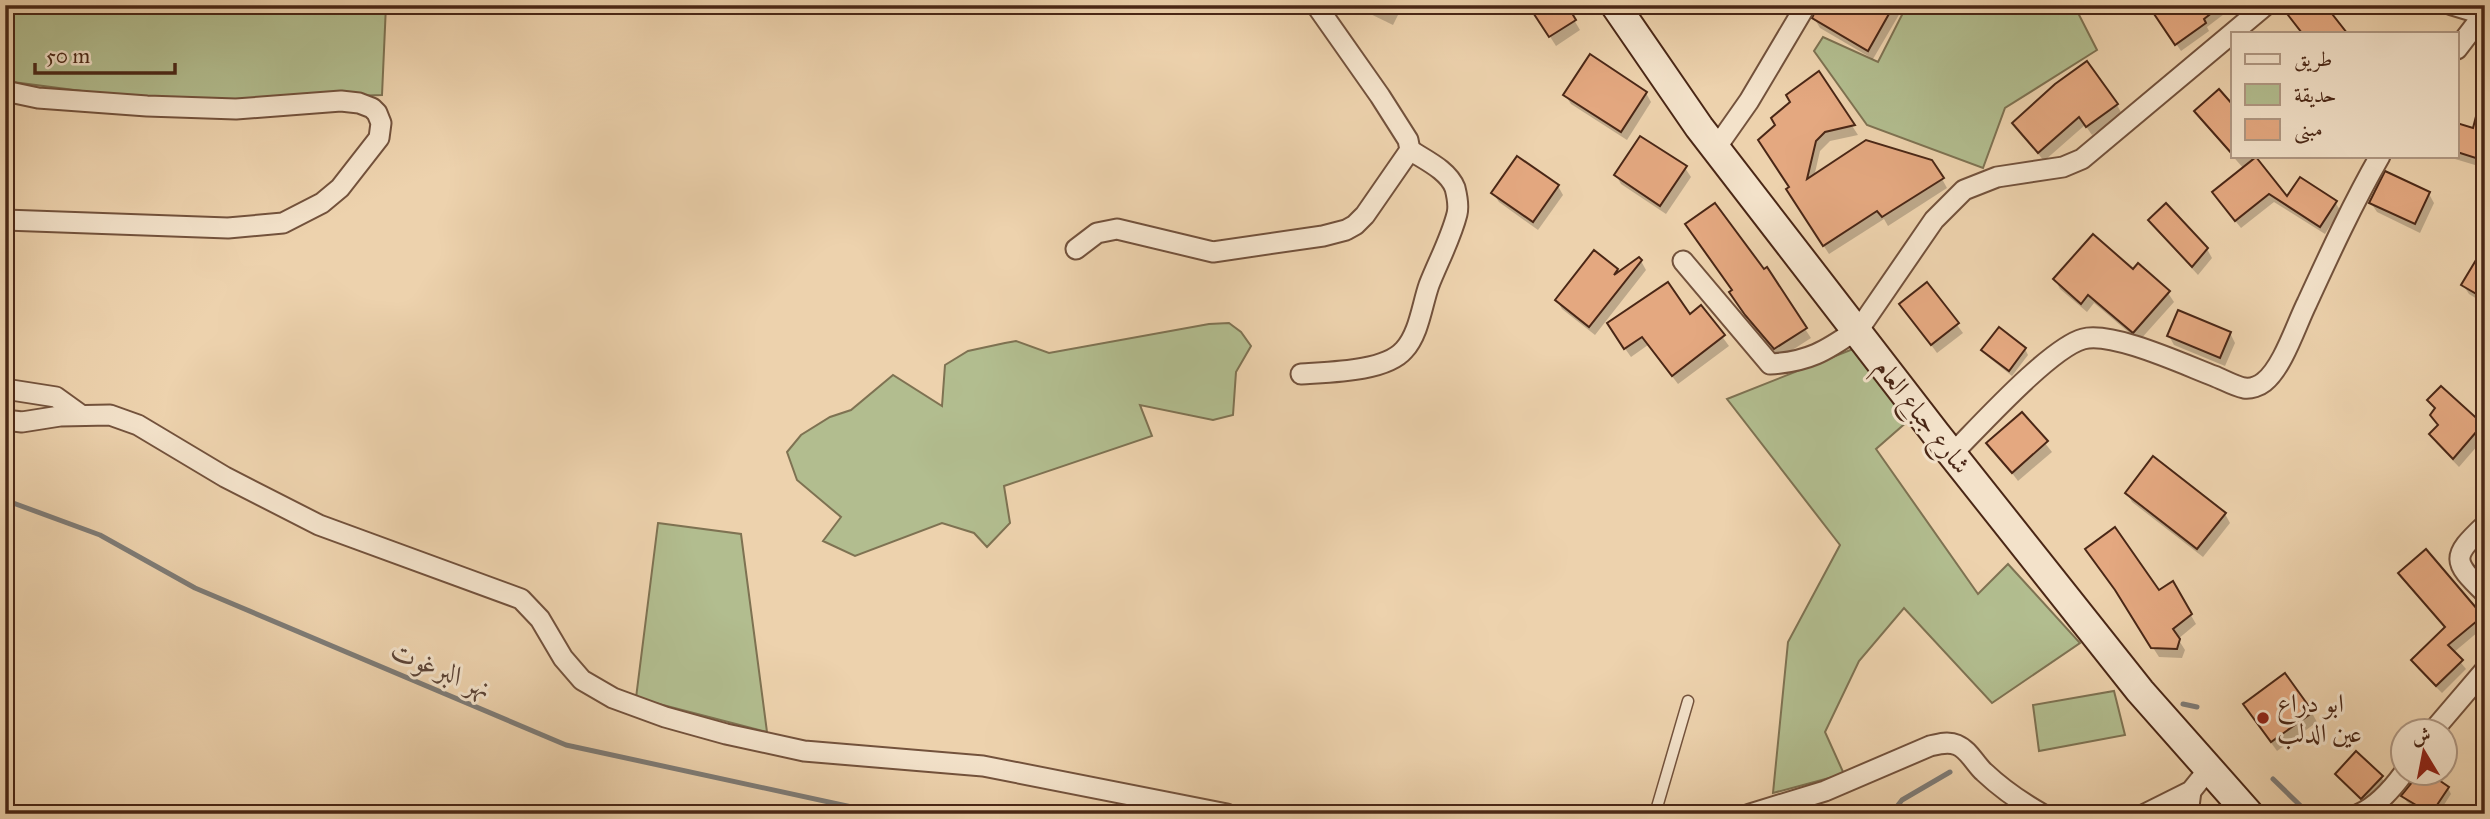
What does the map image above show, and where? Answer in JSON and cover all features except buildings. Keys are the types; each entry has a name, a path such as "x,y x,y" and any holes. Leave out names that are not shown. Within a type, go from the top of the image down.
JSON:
{"main road":[{"name":"شارع جباع العام","path":"1615,5 1716,148 1856,331 2140,691 2199,780 2249,814"}],"street":[{"path":"1301,374 1343,372 1376,366 1403,352 1413,335 1457,213 1457,196 1447,175 1410,150 1408,140 1380,96 1316,5"},
{"path":"1716,148 1749,101 1806,5"},
{"path":"2234,32 2266,5"},
{"path":"2452,5 2484,15 2458,48"},
{"path":"1683,261 1770,364 1794,362 1824,352 1856,331 1934,220 1964,190 1997,177 2063,167 2082,159 2231,34"},
{"path":"5,91 38,98 236,109 341,101 372,108 381,123 379,138 340,188 322,203 284,223 228,228 5,220"},
{"path":"1076,249 1097,233 1117,229 1213,252 1323,236 1346,230 1365,215 1410,150"},
{"path":"1952,454 2042,366 2065,347 2093,336 2115,340 2245,388 2262,384 2270,376 2285,350 2358,195 2379,158"},
{"path":"5,389 56,397 81,415"},
{"path":"5,420 22,422 60,416 110,415 138,425 225,477 319,525 520,599 540,620 563,658 582,680 613,698 664,717 804,751 984,766 1227,814"},
{"path":"2485,525 2464,545 2460,564 2463,572 2485,593"},
{"path":"2445,718 2483,677"},
{"path":"1751,814 1825,791 1930,746 1943,743 1956,744 2013,798 2042,814"},
{"path":"2145,814 2199,780"},
{"path":"2188,814 2199,780"},
{"path":"2359,814 2368,810 2390,788"}],"lane":[{"path":"1655,814 1688,701"}],"green space":[{"path":"5,5 386,5 382,95 236,100 128,97 5,81"},
{"path":"1907,5 2074,5 2097,50 2005,108 1983,168 1867,125 1814,51 1823,37 1878,62"},
{"path":"1229,323 1241,332 1251,346 1236,372 1233,415 1213,420 1140,405 1152,436 1004,486 1010,523 987,547 974,533 942,523 855,556 823,541 841,517 797,480 787,452 801,435 830,417 851,410 893,375 942,406 945,365 968,351 1016,341 1049,353 1209,324"},
{"path":"1853,349 1909,420 1876,449 1978,594 2008,564 2080,643 1992,703 1904,608 1859,661 1825,732 1844,774 1773,793 1788,642 1840,545 1727,399"},
{"path":"658,523 741,534 767,732 636,698"},
{"path":"2114,691 2125,735 2039,751 2033,705"}],"waterway":[{"name":"نهر البرغوت","path":"5,500 100,535 195,588 566,745 884,814"},
{"name":"نهر البرغوت","path":"2183,704 2197,707"},
{"name":"نهر البرغوت","path":"1891,814 1902,800 1950,772"},
{"name":"نهر البرغوت","path":"2273,779 2309,814"}],"place":[{"name":"ابو دراع عين الدلب","path":"2263,718"}]}
